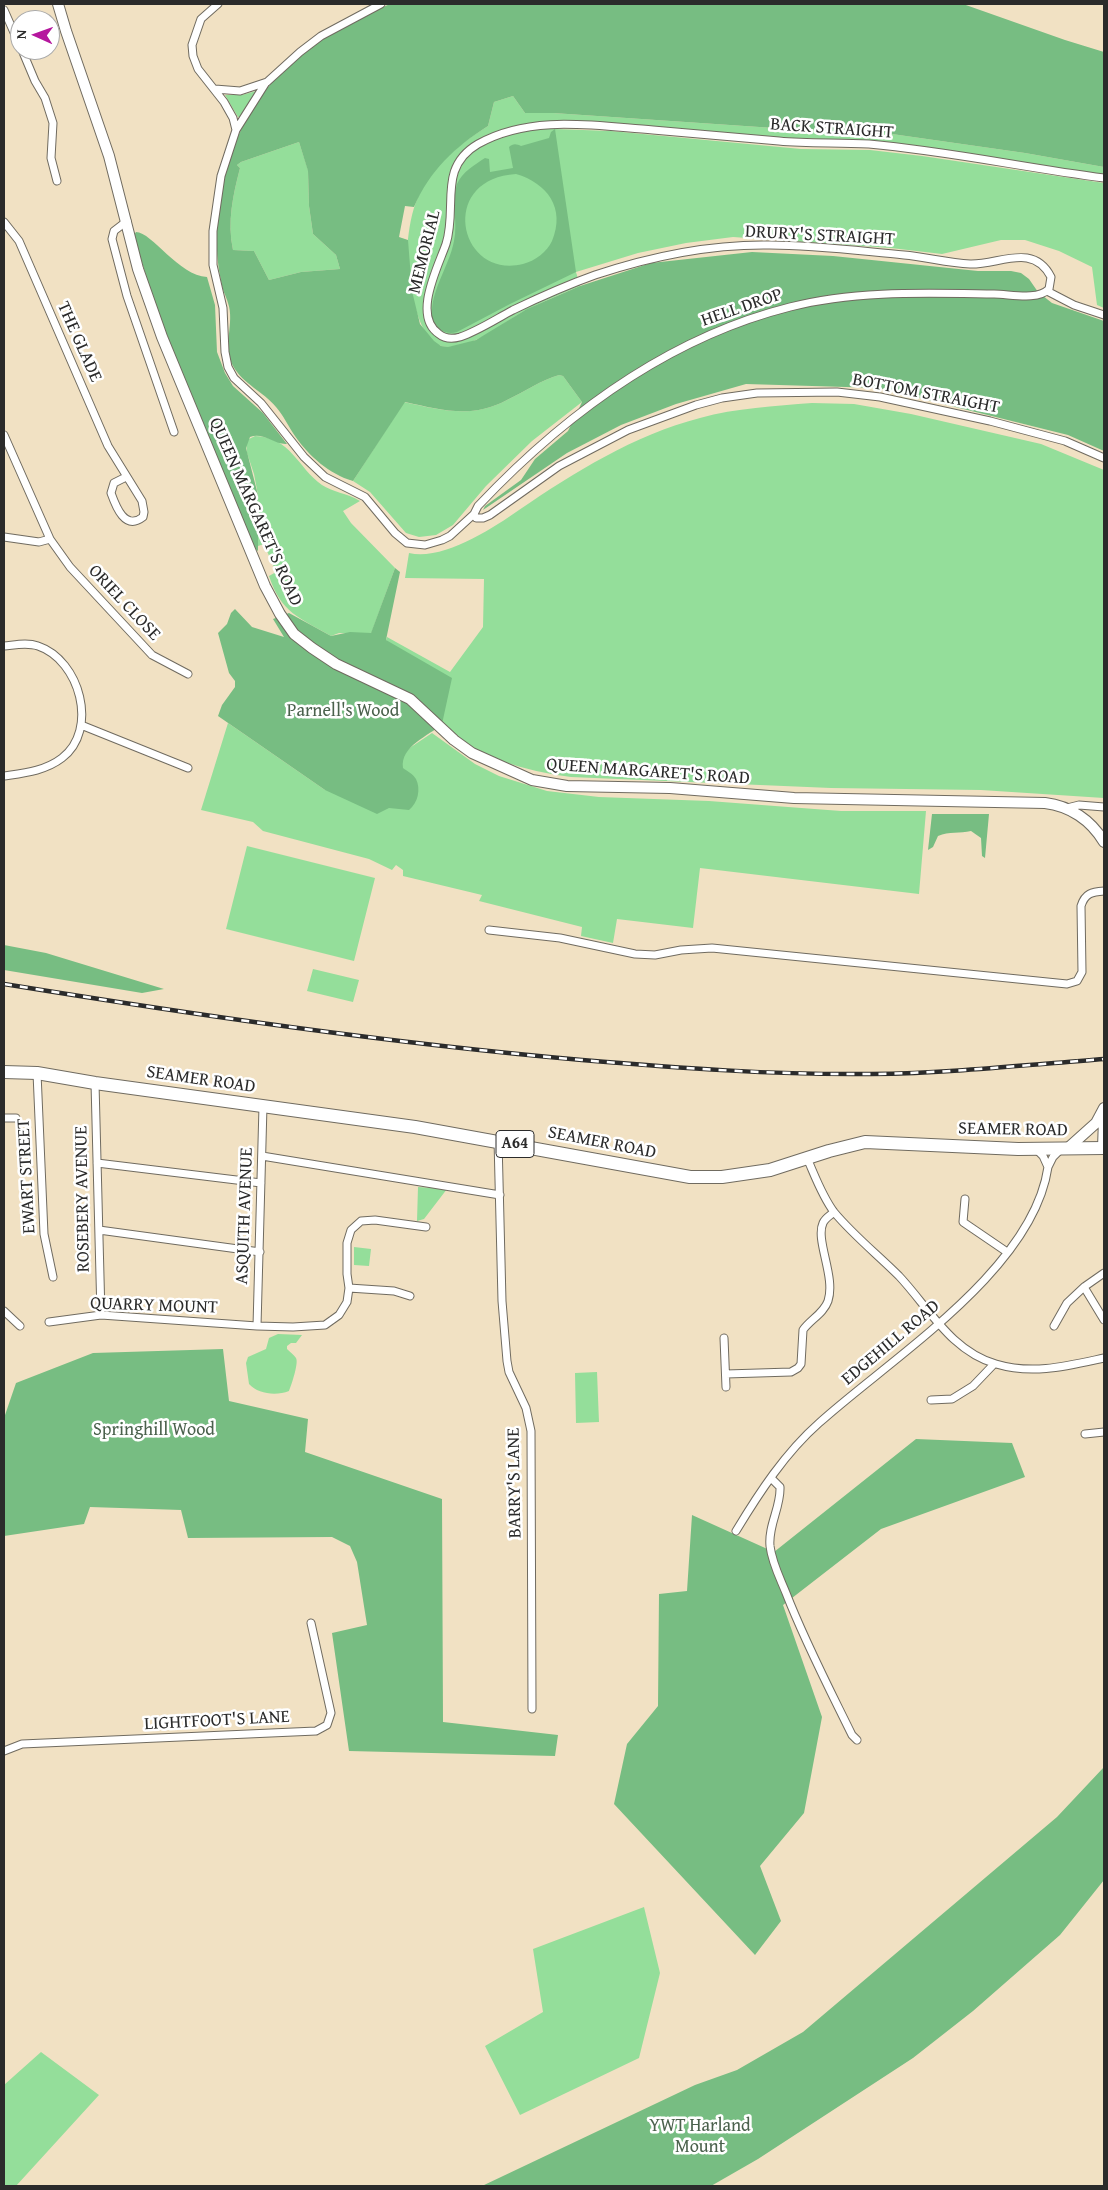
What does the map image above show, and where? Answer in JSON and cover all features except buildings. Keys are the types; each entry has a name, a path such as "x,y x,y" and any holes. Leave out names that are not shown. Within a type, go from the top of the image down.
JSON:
{"highway":[{"name":"SEAMER ROAD","path":"4,1072 38,1073 95,1083 415,1126 690,1177 722,1177 770,1170 851,1145 874,1142 1035,1149 1104,1148"}],"main road":[{"name":"QUEEN MARGARET'S ROAD","path":"58,4 109,156 138,269 162,337 261,577 280,614 294,634 336,664 410,699 454,740 472,753 532,780 567,786 686,789 794,798 1045,803 1067,808 1081,816 1095,828 1104,842"},
{"path":"1064,1149 1096,1123 1104,1108"},
{"path":"1104,1119 1104,1148"}],"street":[{"path":"218,4 202,19 192,45 193,56 198,68 215,89 233,118 236,130"},
{"path":"236,130 267,82 300,52 321,36 381,4"},
{"path":"4,10 10,23"},
{"path":"26,60 45,98 53,123 51,158 57,182"},
{"path":"215,89 240,91 267,82"},
{"name":"BACK STRAIGHT","path":"555,125 601,125 784,142 868,144 1104,178"},
{"name":"MEMORIAL","path":"555,125 525,128 491,138 475,146 457,163 452,178 452,207 449,232 429,294 428,316 433,328 441,336 461,337 534,300 576,282"},
{"name":"HELL DROP","path":"236,130 221,176 213,232 214,265 223,308 225,352 228,367 234,378 261,403 304,457 326,477 365,497 395,534 407,543 425,545 450,536 539,447 597,400 657,360 694,341 763,315 797,305 836,299 869,296 986,294 1037,296 1047,291"},
{"path":"126,221 114,231 112,239 127,296 174,432"},
{"name":"THE GLADE","path":"4,222 19,241 108,446 144,506 142,517 130,522 123,518 111,493 114,483 126,477"},
{"name":"DRURY'S STRAIGHT","path":"576,282 625,265 676,253 732,246 771,245 873,252 976,264 1014,258 1036,261 1045,267 1050,277 1051,283 1047,291"},
{"path":"1047,291 1067,302 1104,315"},
{"name":"BOTTOM STRAIGHT","path":"474,514 476,518 490,515 574,457 651,421 722,398 757,393 838,392 880,397 990,421 1064,441 1104,458"},
{"name":"ORIEL CLOSE","path":"4,435 50,539 70,567 152,655 188,674"},
{"path":"4,537 39,542 50,539"},
{"path":"4,646 26,644 39,646 61,661 71,674 81,701 81,725 75,742 64,757 40,770 4,776"},
{"path":"81,725 188,768"},
{"path":"1067,808 1079,805 1104,807"},
{"path":"489,930 560,938 635,954 655,955 681,950 712,948 1067,984 1077,981 1082,972 1083,899 1088,894 1094,892 1104,892"},
{"name":"EWART STREET","path":"38,1073 44,1234 53,1276"},
{"name":"ROSEBERY AVENUE","path":"95,1083 101,1315"},
{"name":"ASQUITH AVENUE","path":"257,1326 263,1106"},
{"path":"4,1118 16,1118"},
{"name":"BARRY'S LANE","path":"498,1140 502,1301 507,1361 509,1372 526,1408 531,1431 532,1710"},
{"path":"1035,1149 1043,1156 1048,1168"},
{"name":"EDGEHILL ROAD","path":"736,1531 759,1492 817,1424 938,1324 989,1274 1030,1219 1045,1186 1048,1168 1053,1156 1064,1149"},
{"path":"262,1156 500,1195"},
{"path":"807,1158 834,1212 900,1278 938,1324 960,1346 994,1364 1031,1370 1053,1369 1104,1358"},
{"path":"98,1162 261,1183"},
{"path":"965,1199 963,1222 1007,1252"},
{"path":"726,1374 791,1372 801,1364 801,1335 803,1330 822,1311 827,1304 830,1294 822,1229 824,1220 834,1212"},
{"path":"410,1296 394,1291 349,1288 347,1243 351,1230 362,1221 375,1220 426,1227"},
{"path":"99,1230 260,1252"},
{"path":"1054,1326 1067,1303 1084,1287 1104,1273"},
{"path":"1084,1287 1104,1320"},
{"name":"QUARRY MOUNT","path":"49,1322 101,1315 257,1326 292,1327 325,1325 339,1315 347,1302 349,1288"},
{"path":"4,1312 20,1326"},
{"path":"724,1338 726,1387"},
{"path":"931,1400 952,1399 966,1391 994,1364"},
{"path":"1085,1434 1104,1432"},
{"path":"771,1478 780,1487 780,1495 770,1532 775,1564 794,1613 852,1735 857,1740"},
{"name":"LIGHTFOOT'S LANE","path":"4,1751 22,1744 316,1731 322,1728 330,1719 330,1706 311,1623"}],"green space":[{"path":"390,4 963,4 1104,52 1104,167 1025,153 871,131 774,128 553,113 525,113 513,96 494,102 488,126 465,142 445,160 420,194 414,207 405,206 399,237 408,240 412,291 420,324 434,341 441,346 448,347 476,340 527,309 580,286 651,263 752,252 833,256 978,271 1011,271 1021,273 1029,279 1038,292 1052,303 1104,321 1104,451 1068,435 879,388 746,384 676,404 621,425 567,453 483,510 485,506 521,480 535,459 568,431 582,402 563,376 559,375 494,406 481,409 469,411 444,410 405,402 353,481 336,474 320,463 307,450 295,436 276,407 242,378 233,366 228,342 230,311 222,287 217,255 219,202 233,149 244,124 274,80 286,67 313,46 343,27","holes":["299,142 308,171 309,206 313,234 336,255 340,269 301,272 269,280 254,251 233,250 231,219 233,198 240,168 237,165"]},
{"path":"256,91 240,117 238,117 225,95 242,95"},
{"path":"513,96 525,113 553,113 774,128 871,131 1025,153 1104,167 1104,175 873,141 767,137 601,122 554,122 555,129 611,131 801,149 870,150 1104,183 1104,308 1097,305 1092,267 1059,251 1025,240 1001,240 942,254 891,248 733,237 686,243 638,253 576,272 580,286 528,309 480,338 460,346 449,347 437,344 427,334 414,303 408,267 408,239 414,208 427,181 442,162 459,146 488,126 494,102"},
{"path":"555,129 576,272 457,332 447,333 440,330 433,322 433,302 454,241 455,191 459,180 485,158 489,159 490,172 513,168 509,147 515,144 521,146 549,138 551,132","holes":["516,174 527,178 545,190 551,198 557,218 556,229 550,245 536,258 523,264 501,265 484,257 472,244 466,227 467,209 475,192 491,180"]},
{"path":"299,142 308,170 309,206 313,234 336,255 340,269 301,272 269,280 254,251 233,250 231,219 233,198 240,168 237,165"},
{"path":"136,232 150,239 186,270 207,277 215,305 217,352 225,373 233,386 263,413 287,444 255,436 250,437 246,448 258,495 258,551 254,548 205,432 159,315 134,235"},
{"path":"559,375 563,376 582,402 532,441 486,486 453,525 436,535 419,537 406,533 370,492 353,481 404,402 443,410 468,411 481,409 494,406"},
{"path":"812,403 854,404 911,414 1041,444 1104,470 1104,798 981,790 831,788 571,777 519,767 485,754 455,735 437,717 386,640 387,637 450,672 483,627 484,579 405,578 409,553 436,552 466,542 495,526 606,456 676,425 727,412"},
{"path":"255,436 277,442 293,454 313,478 322,485 360,501 343,511 351,523 395,568 371,634 339,633 331,636 301,619 279,598 269,576 276,572 264,544 258,546 258,495 246,443"},
{"name":"Parnell's Wood","path":"395,568 400,572 386,640 452,678 442,724 416,742 403,760 403,768 418,783 415,804 409,810 389,808 377,814 325,790 218,716 222,705 235,687 235,681 229,673 218,633 227,624 231,613 235,609 252,627 284,637 273,619 289,613 331,636 350,632 371,633"},
{"path":"228,723 325,790 400,757 432,733 475,764 499,776 547,791 599,797 709,801 841,811 926,811 919,894 700,868 693,928 617,919 613,943 581,936 582,927 479,901 482,895 403,876 403,870 396,865 392,870 369,859 263,831 253,822 201,810"},
{"path":"932,814 989,814 985,858 982,856 981,838 971,831 938,836 933,847 928,850"},
{"path":"247,846 375,878 354,961 226,929"},
{"path":"4,945 46,953 164,989 142,993 4,970"},
{"path":"313,969 359,980 353,1002 307,991"},
{"path":"418,1187 447,1189 424,1219 417,1221"},
{"path":"354,1247 371,1249 369,1266 354,1265"},
{"path":"278,1334 302,1335 296,1343 291,1343 287,1346 287,1349 297,1361 294,1374 289,1391 279,1393 262,1392 249,1384 246,1363 248,1357 266,1349 269,1338"},
{"name":"Springhill Wood","path":"223,1349 229,1401 308,1419 305,1452 442,1499 443,1722 558,1735 555,1756 349,1751 332,1633 367,1625 357,1562 350,1546 332,1537 188,1538 181,1510 90,1507 84,1524 4,1536 4,1418 16,1383 93,1353"},
{"path":"597,1372 599,1422 576,1423 575,1373"},
{"path":"916,1439 1012,1443 1025,1477 881,1529 783,1605 822,1717 804,1813 760,1866 781,1921 755,1955 614,1804 627,1744 658,1706 659,1594 687,1591 692,1515 774,1552"},
{"name":"YWT Harland Mount","path":"1104,1767 1104,1880 1060,1935 973,2011 913,2058 758,2159 711,2186 482,2186 695,2085 737,2070 803,2032 1057,1817"},
{"path":"644,1907 660,1973 639,2058 520,2115 485,2046 543,2012 533,1949"},
{"path":"41,2052 99,2095 16,2186 4,2186 4,2085"}],"railway":[{"path":"4,984 148,1007 364,1037 582,1060 690,1068 763,1072 871,1074 959,1070 1104,1059"}]}
